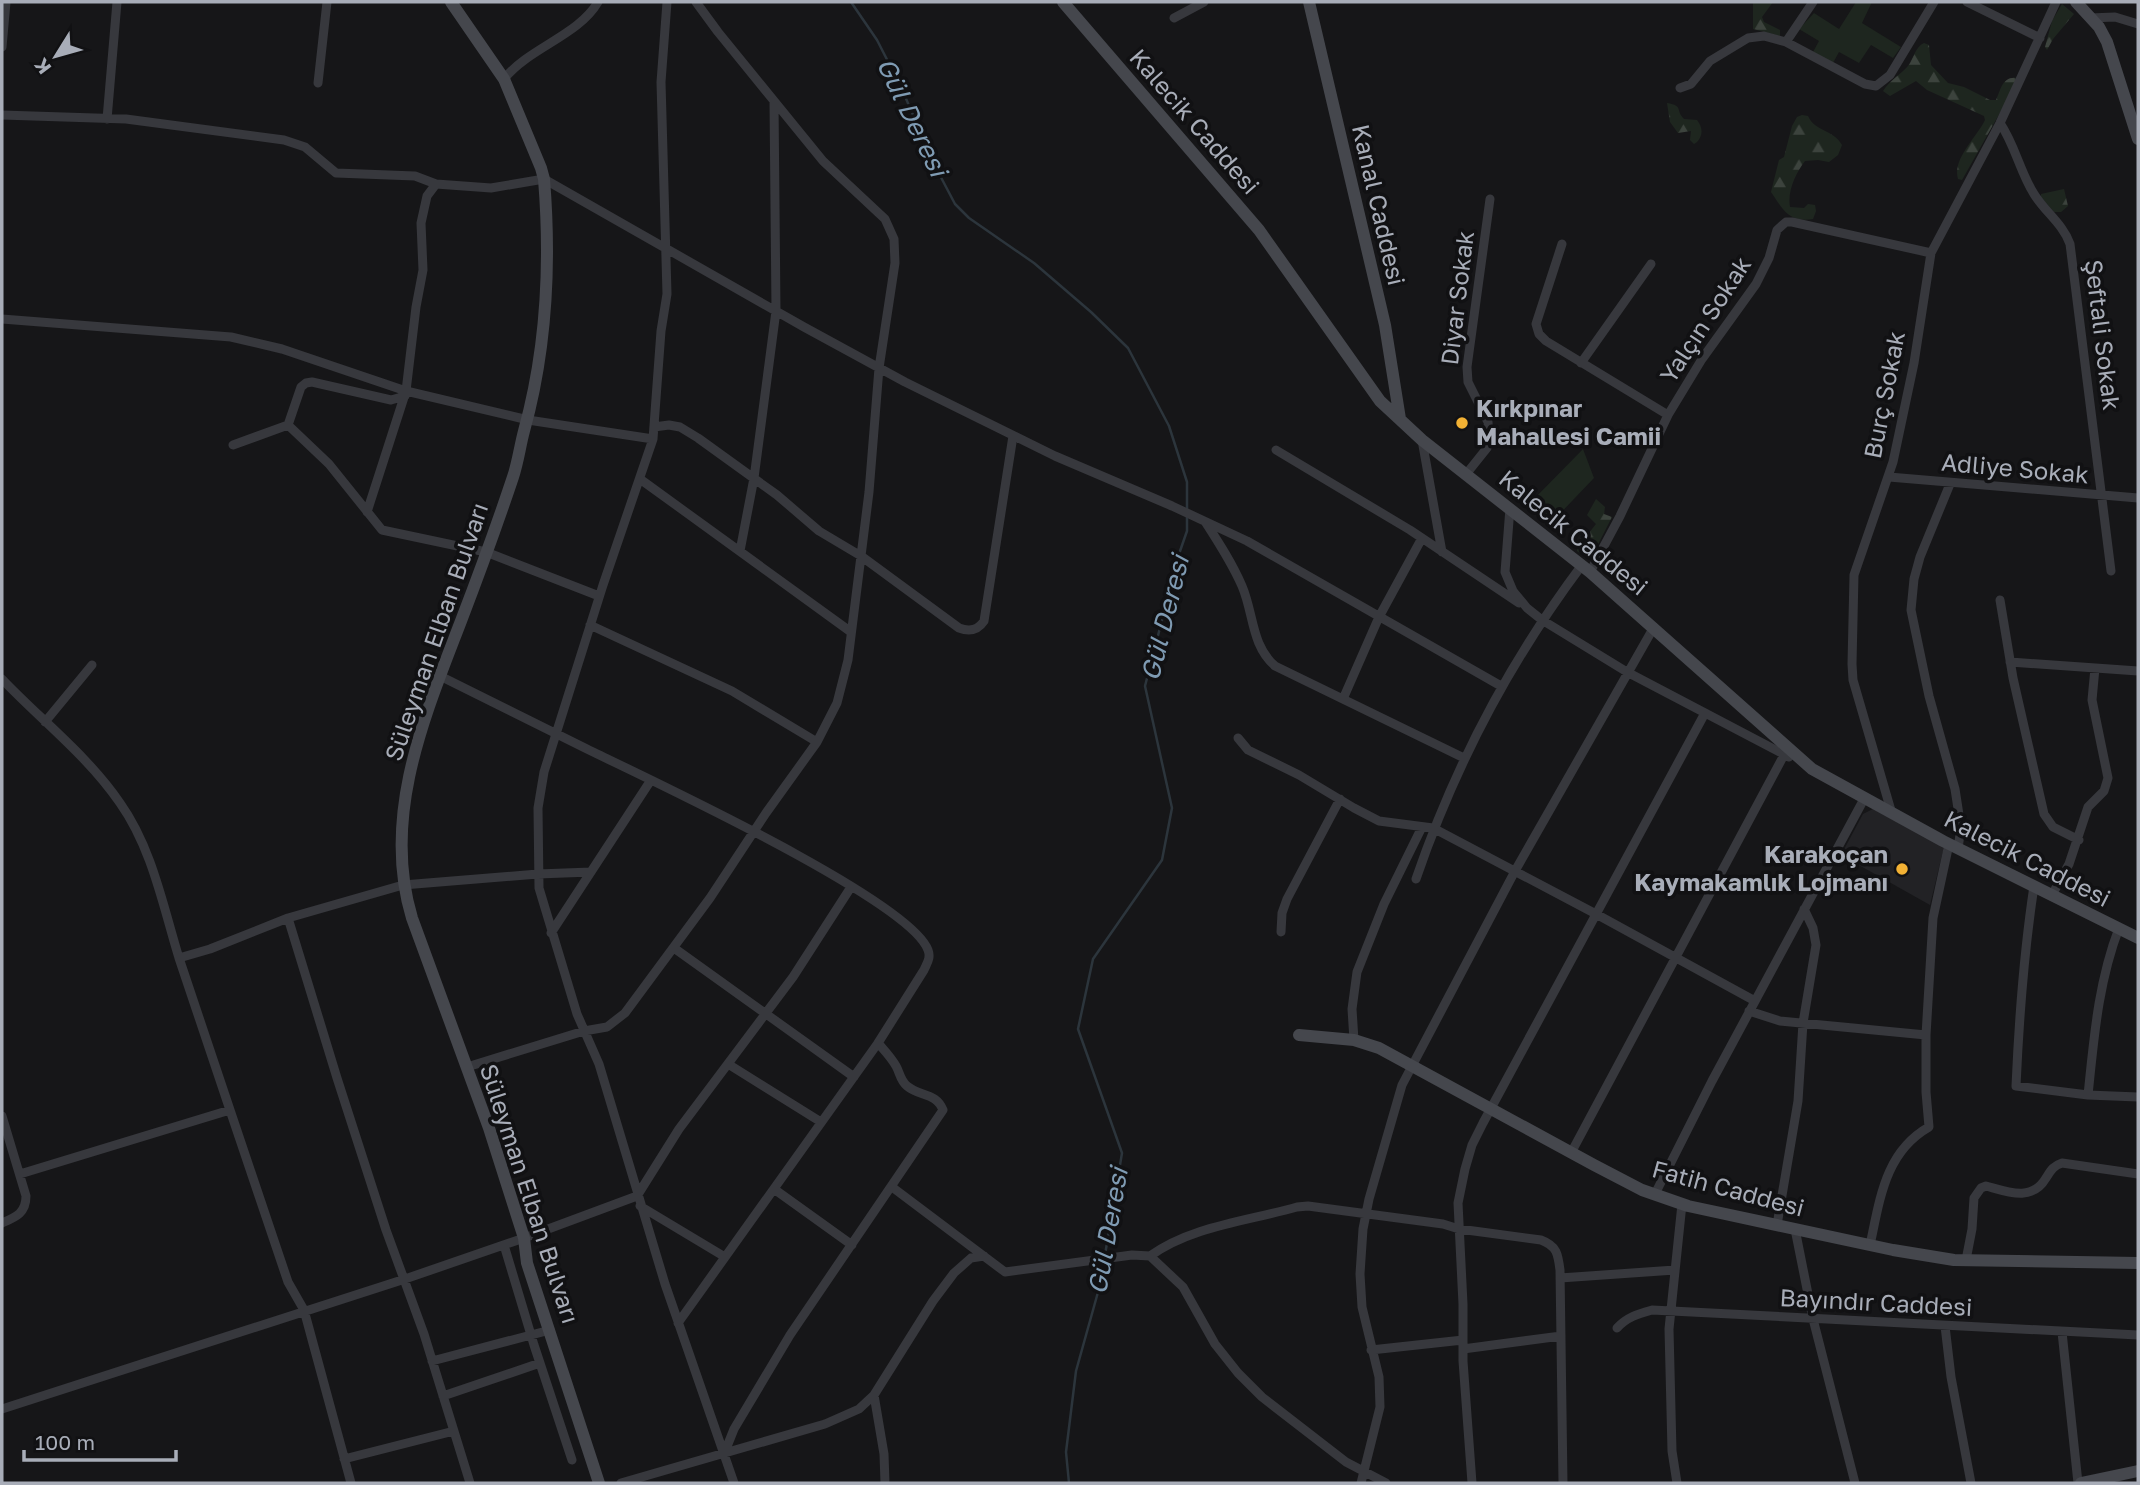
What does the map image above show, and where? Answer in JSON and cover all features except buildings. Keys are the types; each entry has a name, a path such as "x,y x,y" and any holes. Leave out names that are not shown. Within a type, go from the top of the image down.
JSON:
{"street":[{"path":"2,47 6,2"},
{"path":"107,118 117,2"},
{"path":"318,83 327,2"},
{"name":"Süleyman Elban Bulvarı","path":"451,2 504,79 544,179 549,256 543,349 514,475 414,752 403,822 403,885 412,918 467,1068 524,1238 527,1263 600,1483"},
{"path":"504,79 514,66 588,17 598,2"},
{"path":"667,2 661,82 667,294 661,331 653,439 599,596 544,772 538,808 538,874 551,933 584,1031 599,1064 640,1206 734,1483"},
{"path":"467,1068 584,1031 607,1027 625,1013 674,948 817,742 842,687 861,556 879,368 895,263 894,239 885,219 823,161 696,2"},
{"name":"Kalecik Caddesi","path":"1063,2 1259,230 1368,387 1422,440 1586,569 1812,769 1892,814 2138,938"},
{"path":"1174,18 1204,2"},
{"name":"Kanal Caddesi","path":"1309,2 1385,325 1400,419"},
{"path":"1786,42 1813,2"},
{"path":"1680,88 1692,84 1710,61 1748,38 1764,36 1786,42 1865,84 1876,86 1890,75 1934,2"},
{"path":"1967,2 2040,38"},
{"name":"Burç Sokak","path":"1892,814 1857,696 1852,664 1854,575 1889,477 1914,363 1931,253 2000,123 2056,2"},
{"path":"2076,2 2107,41 2132,103 2138,139"},
{"path":"2090,18 2115,17 2138,24"},
{"path":"740,551 754,478 776,311 774,101"},
{"path":"2,115 107,118 292,141 311,151 336,173 415,176 436,184 491,188 544,179 879,368 1013,436 1247,541 1501,686"},
{"name":"Şeftali Sokak","path":"2000,123 2019,159 2029,187 2062,228 2070,244 2111,571"},
{"path":"367,512 405,394 416,307 424,270 421,223 428,196 436,184"},
{"name":"Diyar Sokak","path":"1467,473 1487,449 1489,439 1488,422 1468,382 1467,367 1490,199"},
{"name":"Yalçın Sokak","path":"1416,879 1433,828 1464,758 1501,686 1542,620 1586,569 1620,516 1668,415 1702,359 1756,284 1769,258 1777,230 1792,222 1931,253"},
{"path":"1562,244 1536,324 1539,334 1581,363 1668,415"},
{"path":"1581,363 1651,264"},
{"path":"2,319 231,337 282,349 405,394 527,420 653,439"},
{"path":"288,425 301,387 306,383 312,382 391,400 405,394"},
{"path":"233,445 288,425"},
{"path":"288,425 329,464 352,490 377,527 386,532 486,552 599,596"},
{"path":"654,427 680,427 754,478 819,531 861,556 960,628 968,630 984,621 1013,436"},
{"path":"1422,440 1442,552"},
{"path":"1276,450 1422,538 1542,620 1627,672 1812,769"},
{"name":"Adliye Sokak","path":"1889,477 2138,498"},
{"path":"640,479 851,632"},
{"path":"1870,1245 1883,1185 1892,1164 1918,1133 1929,1127 1926,1035 1933,918 1961,828 1955,789 1929,696 1912,610 1914,579 1920,557 1950,484"},
{"path":"1510,508 1506,572 1513,591 1527,608"},
{"path":"1205,522 1228,556 1243,588 1255,625 1258,645 1265,657 1275,666 1464,758"},
{"path":"1343,699 1379,617 1422,538"},
{"path":"2000,600 2010,662 2044,814 2053,827 2079,840"},
{"path":"590,625 732,691 817,742"},
{"path":"1361,1483 1380,1407 1379,1377 1362,1307 1360,1274 1366,1214 1402,1085 1515,870 1654,627"},
{"path":"2010,662 2138,671"},
{"path":"45,722 92,665"},
{"path":"2052,895 2079,840 2088,807 2108,785 2092,700 2095,667"},
{"path":"440,676 754,831 851,887 900,919 928,949 929,959 924,970 878,1042 678,1323"},
{"path":"2,679 103,780 122,804 150,862 179,958 288,1282 303,1310 351,1483"},
{"path":"1472,1483 1458,1203 1472,1144 1705,713"},
{"path":"1238,738 1248,750 1300,775 1379,821 1433,828 1755,1000"},
{"path":"1571,1153 1784,755"},
{"path":"551,933 651,780"},
{"path":"1281,932 1282,914 1287,899 1340,799"},
{"path":"1655,1194 1749,1011 1864,799"},
{"path":"1354,1040 1352,1009 1357,972 1384,904 1422,827"},
{"path":"179,958 210,949 288,918 403,885 591,872"},
{"path":"2034,886 2020,998 2016,1086 2088,1095 2138,1097"},
{"path":"2,1409 405,1279 637,1196 679,1129 793,977 851,887"},
{"path":"1777,1225 1798,1101 1803,1023 1816,945 1813,928 1804,909"},
{"path":"288,918 337,1078 470,1483"},
{"path":"2088,1095 2098,999 2119,928"},
{"path":"674,948 854,1077"},
{"path":"1749,1011 1780,1021 1926,1035"},
{"name":"Fatih Caddesi","path":"1299,1035 1354,1040 1378,1048 1642,1190 1682,1203 1870,1245 1954,1260 2138,1262"},
{"path":"724,1454 734,1429 783,1345 943,1110 933,1096 917,1092 904,1084 897,1067 878,1042"},
{"path":"728,1064 821,1122"},
{"path":"20,1174 230,1110"},
{"path":"2,1116 26,1196 20,1215 2,1223"},
{"path":"1966,1260 1972,1229 1973,1198 1981,1188 1986,1186 2021,1194 2031,1193 2042,1184 2052,1168 2062,1163 2138,1174"},
{"path":"892,1187 1005,1272 1132,1255 1150,1256 1175,1240 1297,1207 1443,1224 1459,1229 1551,1243 1558,1253 1560,1278 1563,1483"},
{"path":"774,1189 852,1245"},
{"path":"1677,1483 1672,1451 1669,1388 1671,1312 1682,1203"},
{"path":"640,1206 726,1257"},
{"path":"1795,1228 1813,1319 1855,1483"},
{"path":"504,1245 572,1460"},
{"path":"621,1483 842,1418 859,1409 874,1395 933,1301 954,1273 971,1258 984,1256"},
{"path":"1150,1256 1183,1287 1215,1344 1262,1397 1346,1462 1386,1483"},
{"path":"1560,1278 1675,1270"},
{"name":"Bayındır Caddesi","path":"1617,1328 1635,1315 1652,1310 2138,1335"},
{"path":"1945,1326 1953,1389 1971,1483"},
{"path":"432,1361 550,1330"},
{"path":"2062,1332 2080,1483 2138,1471"},
{"path":"1371,1350 1561,1336"},
{"path":"443,1396 540,1363"},
{"path":"874,1395 886,1483"},
{"path":"344,1459 454,1430"}],"shaded area":[{"name":"Karakoçan Kaymakamlık Lojmanı","path":"1873,809 1944,847 1930,905 1841,855 1863,814"}],"green space":[{"path":"1753,2 1773,2 1762,17 1764,22 1780,30 1780,36 1753,29"},
{"path":"1856,2 1872,2 1862,23 1901,47 1893,58 1871,45 1859,63 1839,52 1833,63 1813,52 1819,41 1799,29 1814,13 1839,29"},
{"path":"2062,4 2074,14 2047,50 2045,47 2052,21"},
{"path":"1924,43 1929,45 1931,65 1948,83 1964,87 1990,100 1996,100 2005,81 2017,78 1962,180 1958,179 1959,164 1966,148 1985,120 1984,116 1927,90 1916,81 1890,96 1883,91 1908,66"},
{"path":"1667,103 1677,107 1684,119 1697,120 1702,131 1697,142 1694,144 1690,140 1691,131 1678,133 1670,122"},
{"path":"1808,116 1815,125 1834,136 1842,145 1838,155 1829,162 1805,161 1796,177 1791,189 1790,207 1804,208 1808,204 1815,205 1813,219 1805,220 1787,213 1771,192 1792,126 1797,117"},
{"path":"2064,189 2068,206 2061,212 2054,212 2041,194"},
{"path":"1583,449 1594,478 1551,523 1530,503"},
{"path":"1596,499 1605,507 1604,514 1612,517 1590,560 1577,551 1577,546 1581,538 1585,538 1596,524 1587,515"}],"waterway":[{"name":"Gül Deresi","path":"851,2 877,40 955,204 969,218 1034,263 1128,348 1169,426 1187,482 1187,531 1145,686 1172,808 1162,860 1093,959 1078,1029 1122,1153 1100,1285 1076,1371 1066,1452 1069,1483"}],"place":[{"name":"Kırkpınar Mahallesi Camii","path":"1462,423"},
{"name":"Karakoçan Kaymakamlık Lojmanı","path":"1902,869"}]}
